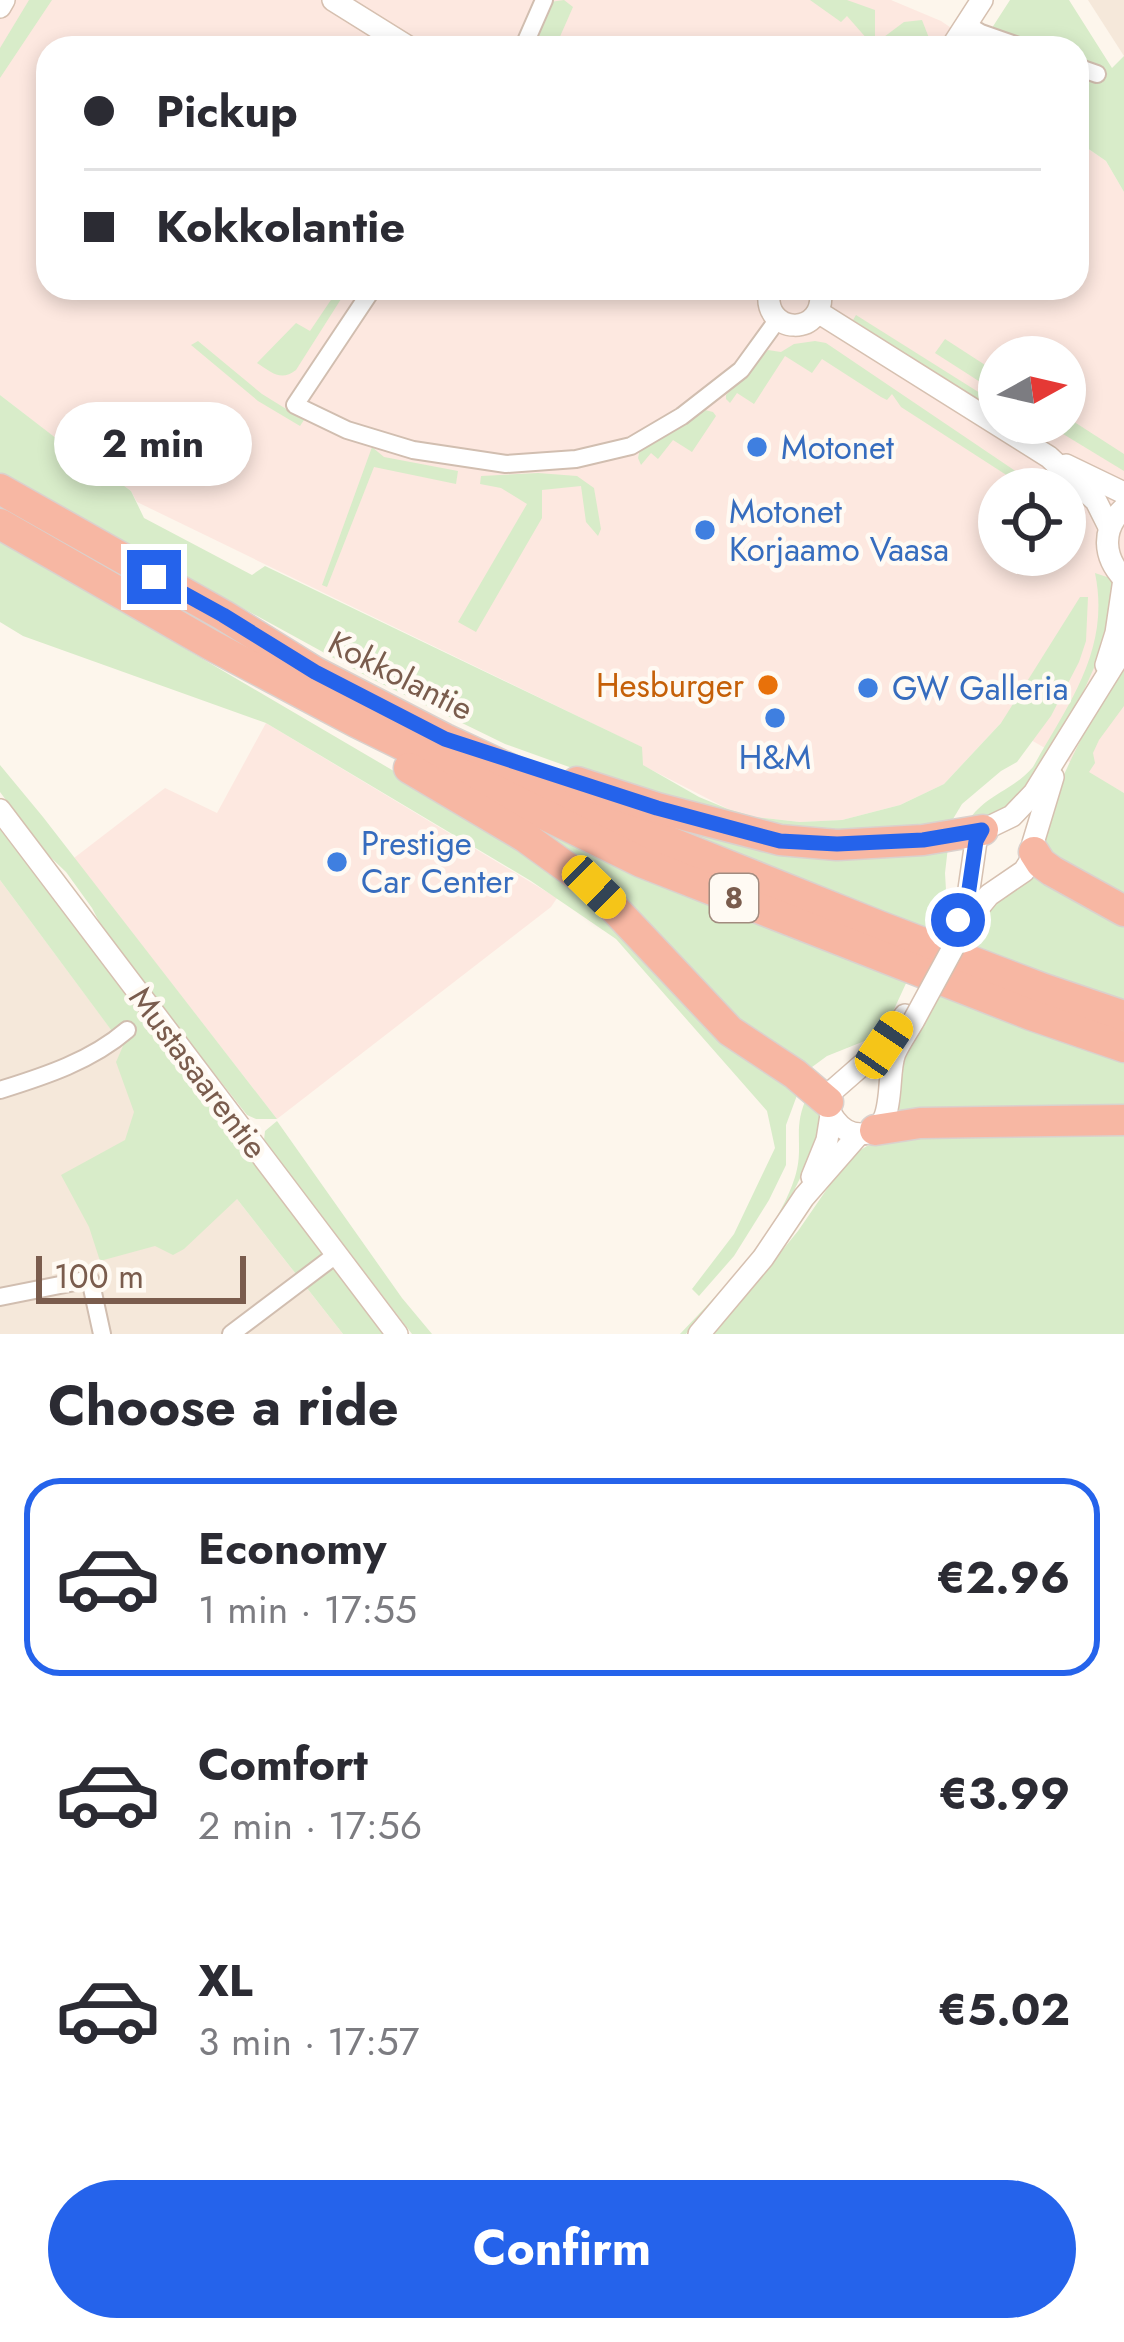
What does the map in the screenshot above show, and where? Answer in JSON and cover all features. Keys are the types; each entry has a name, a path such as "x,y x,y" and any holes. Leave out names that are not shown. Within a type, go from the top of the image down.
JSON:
{"highway":[{"name":"Kokkolantie","path":"0,489 315,672 445,739 652,835 1124,1016"},
{"name":"Kokkolantie","path":"0,524 356,722 641,862 1124,1047"},
{"path":"356,722 373,745 525,837 594,887 730,1031 794,1074 830,1109"},
{"path":"445,739 657,808 780,841 902,842 958,836 994,825"},
{"path":"1034,847 1041,863 1052,872 1124,911"},
{"path":"867,1132 920,1123 1124,1120"}],"main road":[{"path":"334,0 391,36"},
{"path":"960,36 982,0"},
{"path":"769,300 778,320 795,326 812,319 821,300"},
{"path":"818,312 1049,458 1124,493"},
{"path":"1049,458 1096,501 1109,527"},
{"path":"1100,683 1124,579 1108,556 1106,542 1109,527 1124,508"},
{"path":"962,922 976,841 1034,793 1124,648"},
{"path":"700,1334 752,1274 804,1197 885,1118 891,1065 909,1017 962,922 989,895 1024,871 1065,742"},
{"name":"Mustasaarentie","path":"0,810 397,1334"},
{"path":"994,825 1024,829 1034,847"},
{"path":"804,1197 827,1140 835,1087 865,1066 909,1017"},
{"path":"830,1109 842,1128 867,1132"}],"street":[{"path":"529,36 544,0"},
{"path":"967,24 990,36"},
{"path":"1089,71 1097,74"},
{"path":"365,300 295,404 347,430 413,450 506,464 576,459 631,446 682,416 741,370 778,320"},
{"path":"0,1090 91,1056 127,1030"},
{"path":"231,1334 337,1254"},
{"path":"0,1297 90,1279 102,1334"}],"shaded area":[{"path":"0,0 891,0 941,21 963,36 36,36 36,300 1089,300 1089,149 1106,161 1124,192 1124,793 1001,723 944,784 900,805 842,820 800,822 728,809 642,765 641,747 137,502 112,477 96,470 0,395"},
{"path":"1088,0 1124,0 1124,56"},
{"path":"266,723 557,898 277,1119 74,858 165,788 217,813"},
{"path":"0,880 237,1199 343,1334 0,1334"}],"green space":[{"path":"29,0 52,0 0,78 0,48"},
{"path":"564,0 573,7 560,36 539,36 550,2"},
{"path":"810,0 847,0 875,10 875,36 864,36 847,16 841,22"},
{"path":"1010,0 1069,0 1112,68 1124,56 1124,192 1106,161 1089,149 1089,36 987,36"},
{"path":"922,20 928,36 885,36 904,22"},
{"path":"331,300 340,300 291,374 281,375 257,363 296,323 310,331"},
{"path":"856,315 978,392 978,401 853,320"},
{"path":"945,339 978,360 978,381 935,353"},
{"path":"198,341 262,394 304,420 300,426 258,401 191,345"},
{"path":"826,343 1011,468 995,468 901,407 892,394 887,400 881,397 822,359 812,373 785,356 754,404 737,393 730,403 726,399 768,350 781,352 794,344"},
{"path":"0,395 131,491 144,518 252,575 265,566 642,747 643,765 699,797 756,817 842,820 900,805 944,784 1001,723 1080,597 1088,597 1086,641 1051,716 1017,762 962,804 950,824 848,832 794,830 614,783 505,744 372,679 0,475"},
{"path":"705,410 716,416 692,452 673,440 658,459 651,453 641,465 640,449"},
{"path":"1086,430 1124,454 1124,471 1080,444 1086,444"},
{"path":"372,447 384,457 458,471 456,484 374,467 327,587 322,585"},
{"path":"481,476 577,476 594,488 601,529 598,536 586,522 581,486 542,490 542,518 476,632 458,622 527,504 501,488 480,484"},
{"path":"0,540 508,838 631,934 799,1090 786,1125 786,1165 734,1256 699,1296 692,1289 734,1234 775,1148 767,1111 616,939 531,881 266,723 23,636 0,622"},
{"path":"1095,573 1110,578 1114,585 1110,632 1081,697 1022,799 1007,812 968,822 1033,767 1072,698 1097,627"},
{"path":"1124,663 1124,706 1099,740 1089,772 1124,793 1124,898 1059,864 1047,849 1046,832 1060,783"},
{"path":"0,765 277,1119 247,1115 107,937 66,872 44,851 0,792"},
{"path":"491,806 908,979 890,1018 872,1038 827,1056 808,1070 736,1024"},
{"path":"642,814 948,847 947,907 934,936"},
{"path":"0,829 384,1334 343,1334 237,1199 173,1255 155,1246 100,1261 89,1227 61,1175 125,1140 134,1112 116,1062 123,1046 0,880"},
{"path":"1038,871 1124,920 1124,1004 964,949 995,901"},
{"path":"939,990 1124,1058 1124,1112 897,1114 898,1073 910,1035"},
{"path":"808,1095 818,1111 820,1129 795,1189 738,1275 686,1334 680,1334 746,1261 787,1198 798,1166 800,1118"},
{"path":"277,1121 432,1334 412,1334 264,1140 265,1131"},
{"path":"1124,1128 1124,1334 714,1334 798,1231 849,1157 867,1146 894,1136"}],"place":[{"name":"Motonet","path":"757,447"},
{"name":"Motonet Korjaamo Vaasa","path":"705,530"},
{"name":"Hesburger","path":"768,685"},
{"name":"GW Galleria","path":"868,688"},
{"name":"H&M","path":"775,718"},
{"name":"Prestige Car Center","path":"337,862"}],"route":[{"path":"154,577 315,672 445,739 657,808 780,841 923,840 982,830 976,841 972,882 958,920"}]}
